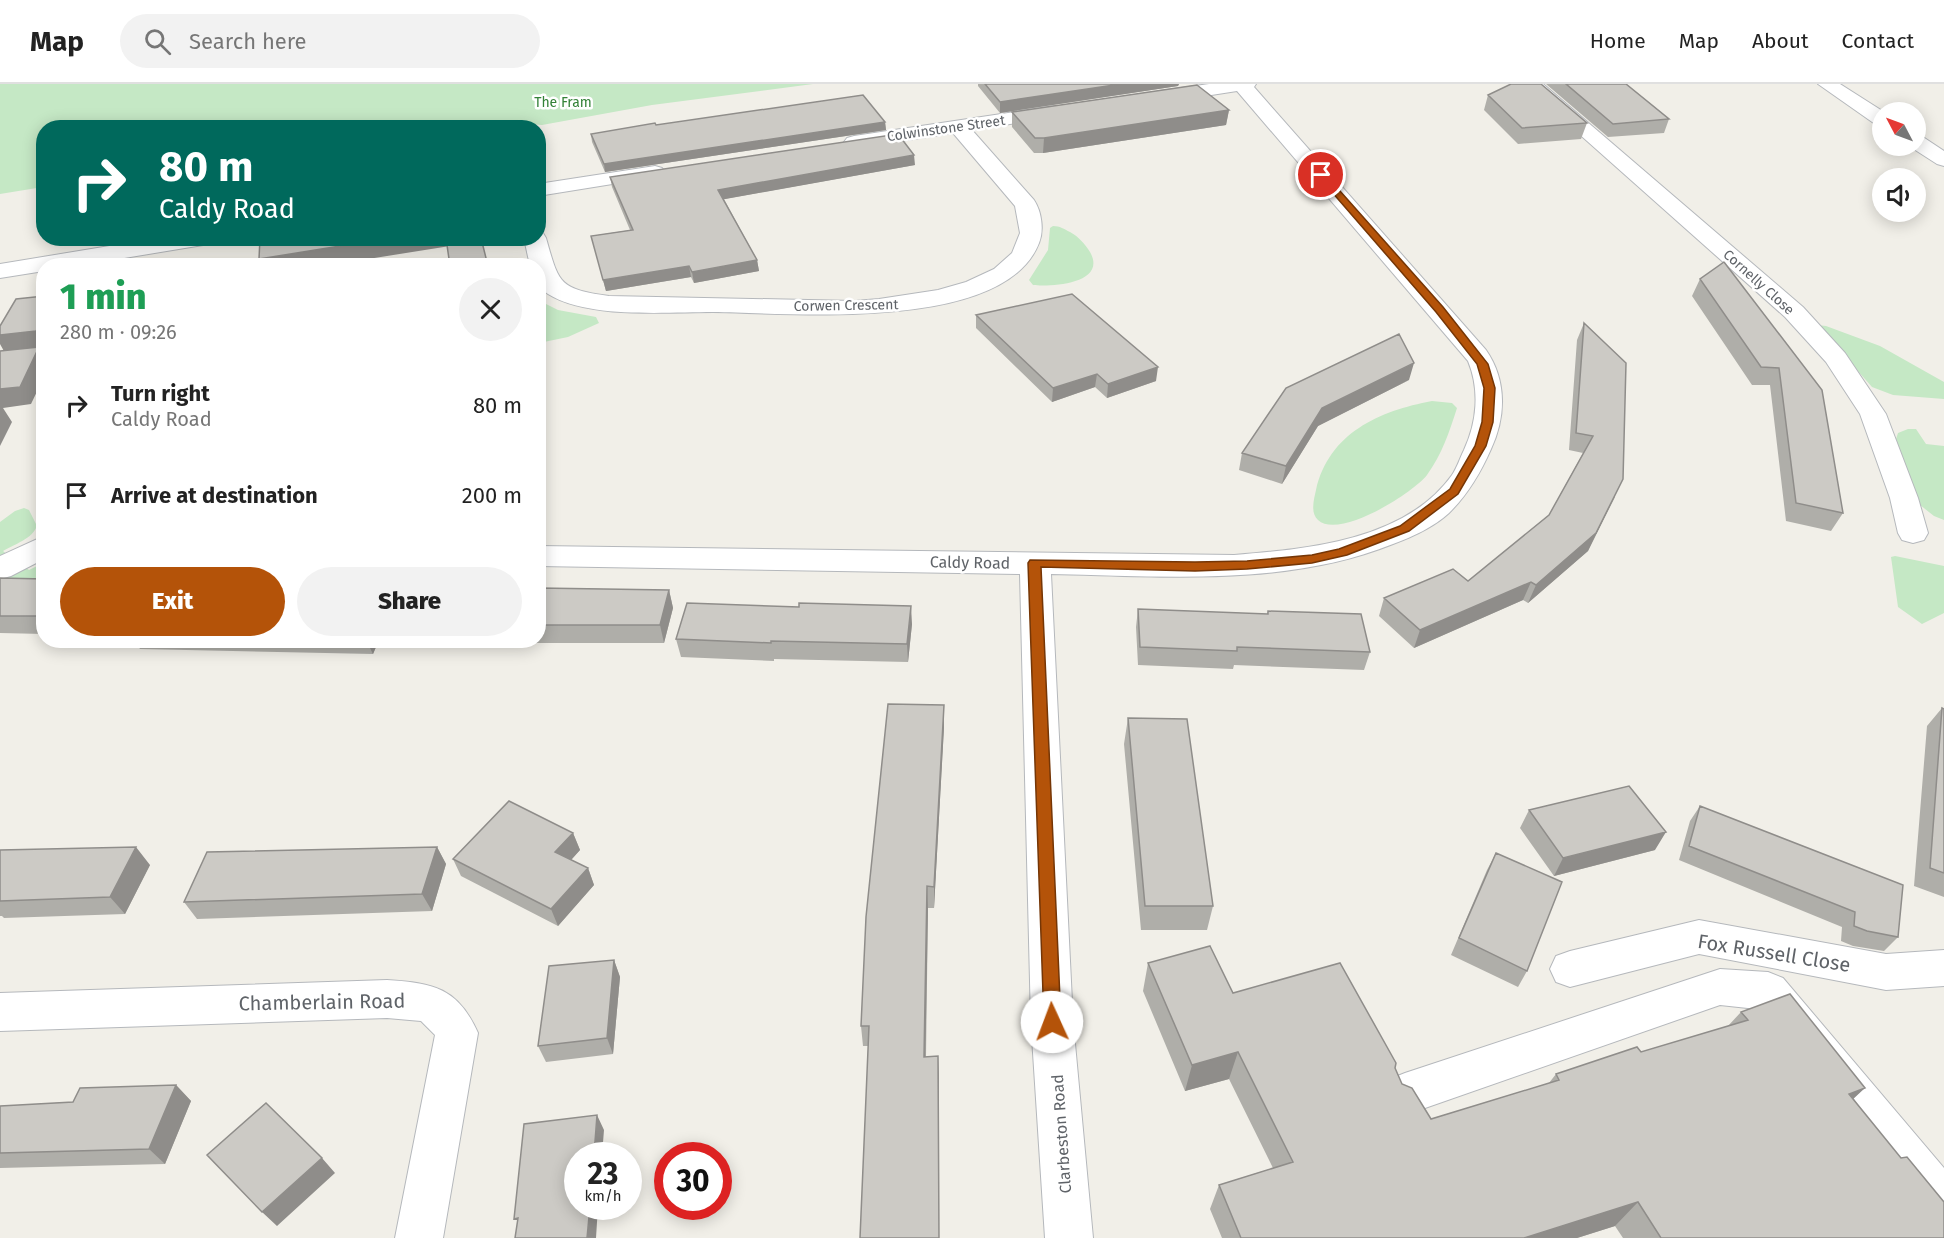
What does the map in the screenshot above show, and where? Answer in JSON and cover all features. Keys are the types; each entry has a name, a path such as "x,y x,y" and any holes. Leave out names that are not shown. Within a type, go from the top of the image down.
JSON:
{"street":[{"path":"1137,100 1247,84"},
{"name":"Cornelly Close","path":"1532,84 1786,306 1836,358 1873,414 1904,498 1913,533"},
{"path":"1827,84 1872,113"},
{"name":"Caldy Road","path":"546,556 1195,567 1247,565 1312,559 1342,552 1404,528 1431,511 1454,492 1481,446 1488,422 1489,388 1482,364 1439,309 1242,85"},
{"name":"Colwinstone Street","path":"831,145 1079,108"},
{"name":"Corwen Crescent","path":"546,280 570,295 592,300 642,304 855,308 893,306 937,298 989,280 1011,268 1022,256 1031,239 1033,220 1026,205 957,126"},
{"path":"1926,148 1944,160"},
{"path":"546,189 673,169"},
{"path":"126,258 155,255 180,246"},
{"path":"0,271 36,267"},
{"path":"0,569 36,550"},
{"name":"Clarbeston Road","path":"1035,563 1052,1022 1069,1238"},
{"name":"Fox Russell Close","path":"1570,969 1698,937 1886,972 1944,968"},
{"path":"1405,1094 1720,987 1768,991 1944,1204"},
{"name":"Chamberlain Road","path":"0,1012 387,999 416,1001 437,1007 450,1018 457,1033 419,1238"}],"green space":[{"name":"The Fram","path":"0,84 813,84 652,105 546,124 546,120 36,120 36,188 0,194"},
{"path":"1053,226 1070,232 1084,243 1093,263 1091,271 1084,277 1063,284 1033,285 1029,280 1048,250 1050,228"},
{"path":"546,304 558,310 596,317 599,323 568,337 546,342"},
{"path":"1817,325 1826,326 1880,346 1944,382 1944,399 1893,395 1872,387"},
{"path":"1432,401 1452,403 1457,408 1441,451 1427,475 1407,492 1375,512 1342,524 1328,525 1318,520 1313,510 1316,490 1332,453 1344,439 1359,428 1393,411"},
{"path":"1916,429 1926,444 1944,446 1944,520 1934,516 1920,505 1896,439 1898,433"},
{"path":"24,508 29,510 36,528 27,538 3,551 9,556 0,561 0,522 15,511"},
{"path":"1891,557 1944,566 1944,613 1922,624 1898,607"},
{"path":"24,566 29,570 36,566 36,582 0,579"}],"building":[{"path":"985,84 1121,84 1000,102"},
{"path":"1511,84 1541,84 1587,123 1522,128 1488,95"},
{"path":"1566,84 1626,84 1669,119 1613,124"},
{"path":"1197,85 1229,110 1044,138 1035,138 1012,112"},
{"path":"863,95 885,122 604,164 591,134 655,123 656,125"},
{"path":"898,134 914,155 718,190 757,260 692,272 689,266 603,280 591,236 633,230 610,177"},
{"path":"260,246 340,246 265,258 259,258"},
{"path":"447,246 483,246 486,258 449,258"},
{"path":"1724,262 1822,390 1843,513 1796,503 1779,368 1761,367 1700,279"},
{"path":"1072,294 1158,367 1108,384 1097,374 1053,388 976,315"},
{"path":"36,297 36,331 0,335 0,326 16,299"},
{"path":"1584,323 1626,363 1623,479 1596,533 1536,585 1531,582 1420,630 1384,598 1453,569 1468,581 1549,515 1593,436 1576,433"},
{"path":"1399,334 1414,363 1322,408 1286,466 1242,453 1286,388"},
{"path":"36,347 36,353 20,387 0,389 0,351"},
{"path":"0,578 36,579 36,616 0,616"},
{"path":"546,588 669,590 660,625 546,625"},
{"path":"687,603 799,607 799,603 911,606 907,644 771,641 771,643 676,639"},
{"path":"1138,609 1268,614 1268,611 1361,614 1370,652 1237,647 1237,651 1140,647"},
{"path":"888,704 944,705 934,887 927,886 924,1057 938,1056 939,1238 860,1238 869,1026 861,1026 866,917"},
{"path":"1942,708 1944,709 1944,873 1930,868"},
{"path":"1128,718 1187,719 1213,906 1145,906"},
{"path":"1629,786 1666,832 1563,858 1529,810"},
{"path":"509,801 573,833 555,852 588,868 551,909 453,859"},
{"path":"1700,806 1903,885 1898,937 1854,926 1855,912 1689,846"},
{"path":"136,847 110,897 0,901 0,850"},
{"path":"437,847 422,894 184,902 207,852"},
{"path":"1496,853 1562,882 1527,971 1459,938"},
{"path":"1210,946 1233,993 1340,963 1396,1063 1395,1068 1402,1084 1412,1088 1431,1119 1559,1080 1556,1074 1637,1047 1641,1052 1748,1020 1741,1012 1790,994 1865,1088 1849,1094 1901,1158 1907,1157 1944,1202 1944,1238 1661,1238 1638,1202 1524,1238 1241,1238 1219,1185 1293,1162 1238,1052 1192,1065 1148,963"},
{"path":"614,960 607,1038 538,1046 549,966"},
{"path":"176,1085 149,1149 0,1153 0,1106 73,1102 80,1088"},
{"path":"266,1103 322,1158 262,1212 207,1155"},
{"path":"597,1115 595,1142 564,1142 564,1220 589,1220 587,1238 515,1238 518,1218 514,1219 524,1124"}],"route":[{"path":"1052,1022 1035,563 1195,567 1312,559 1342,552 1373,542 1404,528 1431,511 1454,492 1481,446 1488,422 1489,388 1482,364 1439,309 1321,175"}]}
